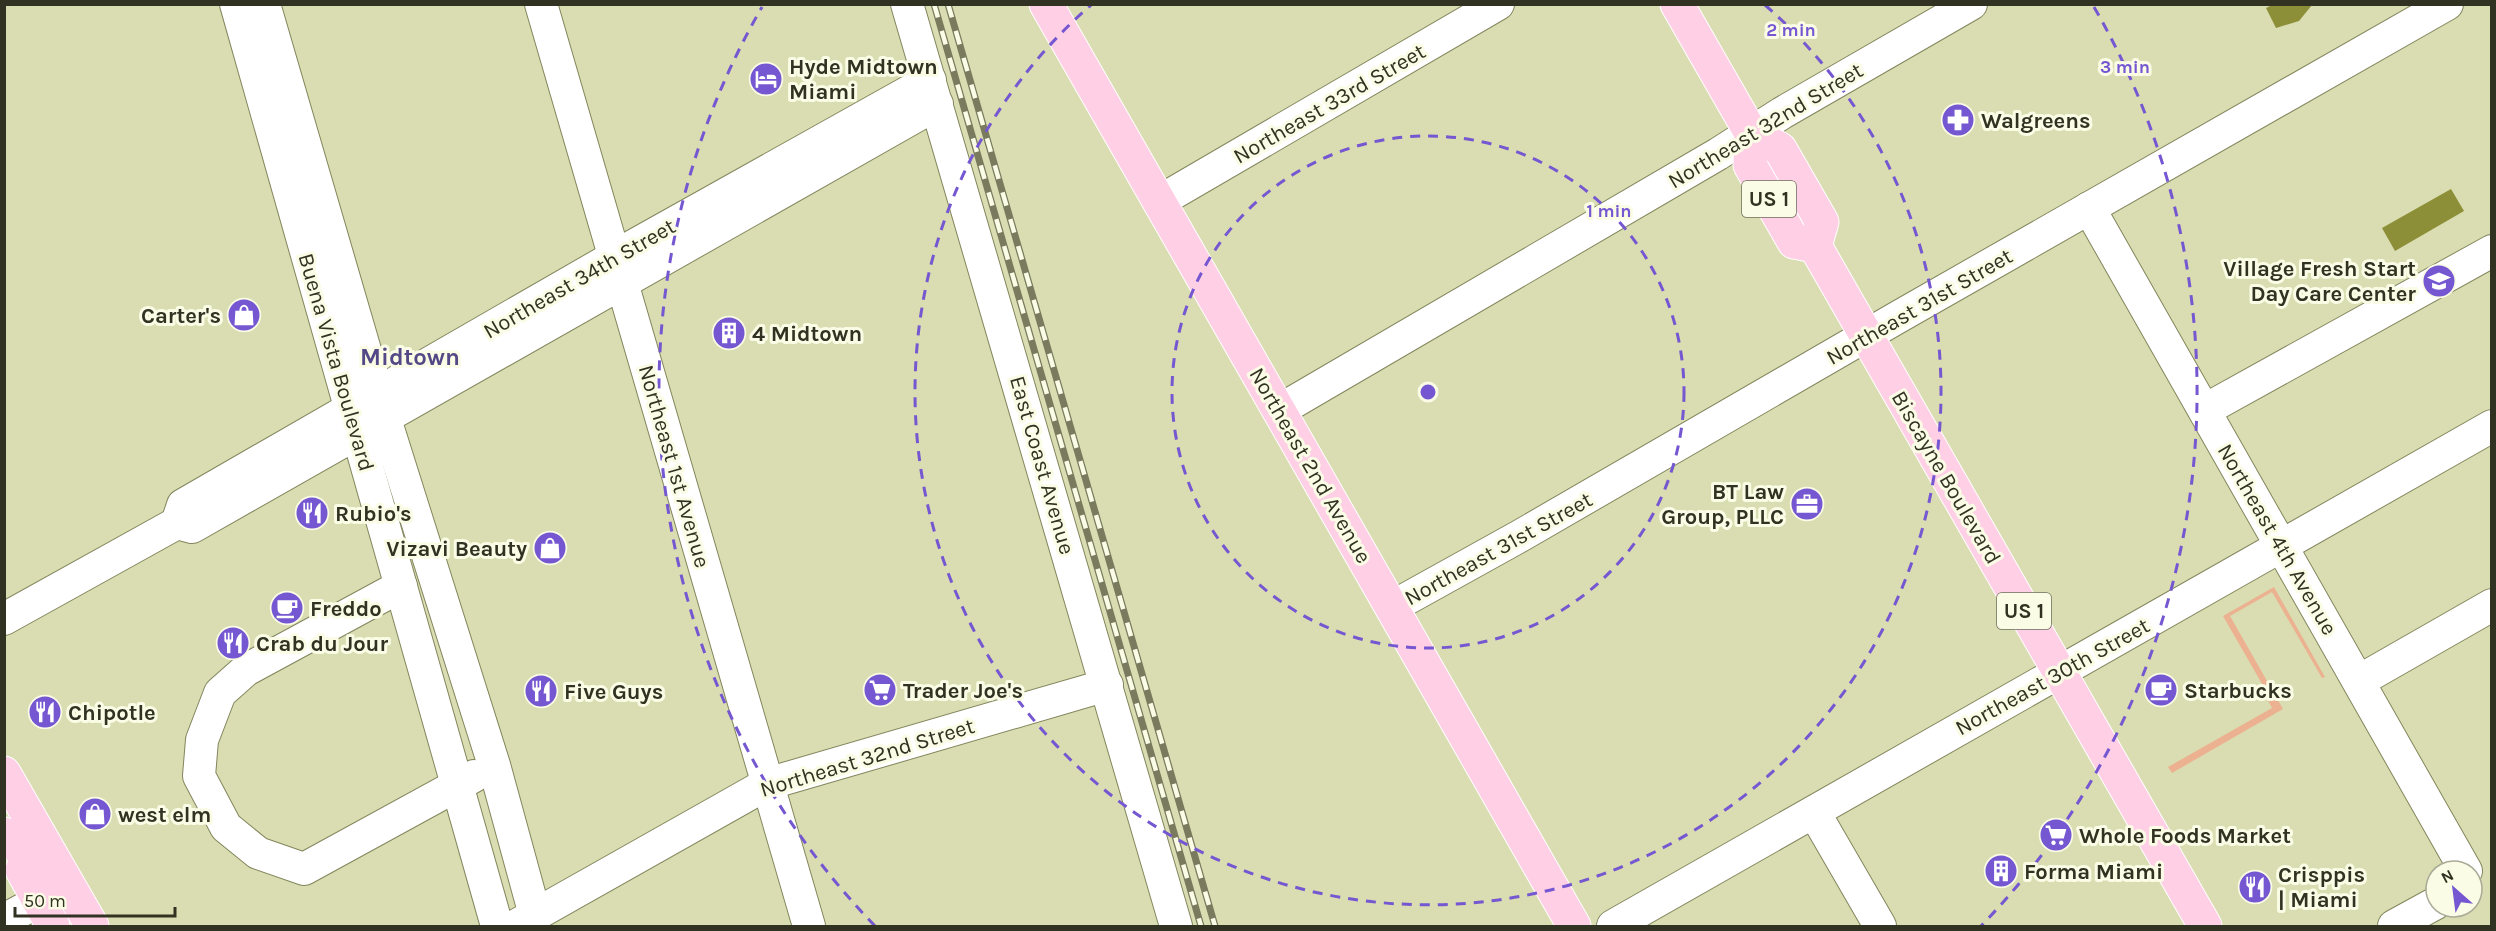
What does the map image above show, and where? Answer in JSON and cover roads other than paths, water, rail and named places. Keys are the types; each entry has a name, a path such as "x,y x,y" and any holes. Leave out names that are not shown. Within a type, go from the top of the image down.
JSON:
{"main road":[{"name":"Northeast 2nd Avenue","path":"1046,4 1574,927"},
{"path":"1677,4 1751,133"},
{"name":"Biscayne Boulevard","path":"1751,133 1780,149 1822,222 1815,246 2205,927"},
{"path":"4,773 92,927"},
{"path":"4,834 41,869 74,927"},
{"path":"4,840 46,914"}],"street":[{"name":"Buena Vista Boulevard","path":"236,4 497,927"},
{"name":"Buena Vista Boulevard","path":"264,4 381,406 494,765 524,921"},
{"name":"Northeast 1st Avenue","path":"541,4 809,927"},
{"name":"East Coast Avenue","path":"908,4 1176,927"},
{"name":"Northeast 33rd Street","path":"1160,201 1498,4"},
{"name":"Northeast 32nd Street","path":"1280,410 1971,4"},
{"name":"Northeast 31st Street","path":"1392,607 1521,536 1867,335 2447,4"},
{"name":"Northeast 34th Street","path":"4,619 177,523 192,527 354,421 934,92"},
{"name":"Northeast 4th Avenue","path":"2089,208 2459,859"},
{"path":"2205,410 2492,251"},
{"name":"Northeast 30th Street","path":"1613,927 2492,426"},
{"path":"401,586 246,670 220,693 202,740 199,776 226,827 258,853 304,869 494,765"},
{"path":"2359,681 2492,605"},
{"name":"Northeast 32nd Street","path":"524,921 767,784 1107,685"},
{"path":"1814,812 1880,927"},
{"path":"2394,927 2424,910"},
{"path":"4,920 46,914"}],"railway":[{"path":"934,4 1201,926"},
{"path":"948,4 1215,926"}],"place":[{"name":"Hyde Midtown Miami","path":"766,79"},
{"name":"Walgreens","path":"1958,120"},
{"name":"Village Fresh Start Day Care Center","path":"2439,281"},
{"name":"Carter's","path":"244,315"},
{"name":"4 Midtown","path":"729,333"},
{"name":"BT Law Group, PLLC","path":"1807,504"},
{"name":"Rubio's","path":"312,513"},
{"name":"Vizavi Beauty","path":"550,548"},
{"name":"Freddo","path":"287,608"},
{"name":"Crab du Jour","path":"233,643"},
{"name":"Trader Joe's","path":"880,690"},
{"name":"Starbucks","path":"2161,690"},
{"name":"Five Guys","path":"541,691"},
{"name":"Chipotle","path":"45,712"},
{"name":"west elm","path":"95,814"},
{"name":"Whole Foods Market","path":"2056,835"},
{"name":"Forma Miami","path":"2001,871"},
{"name":"Crisppis | Miami","path":"2255,887"}],"district":[{"name":"Midtown","path":"410,357"}]}
